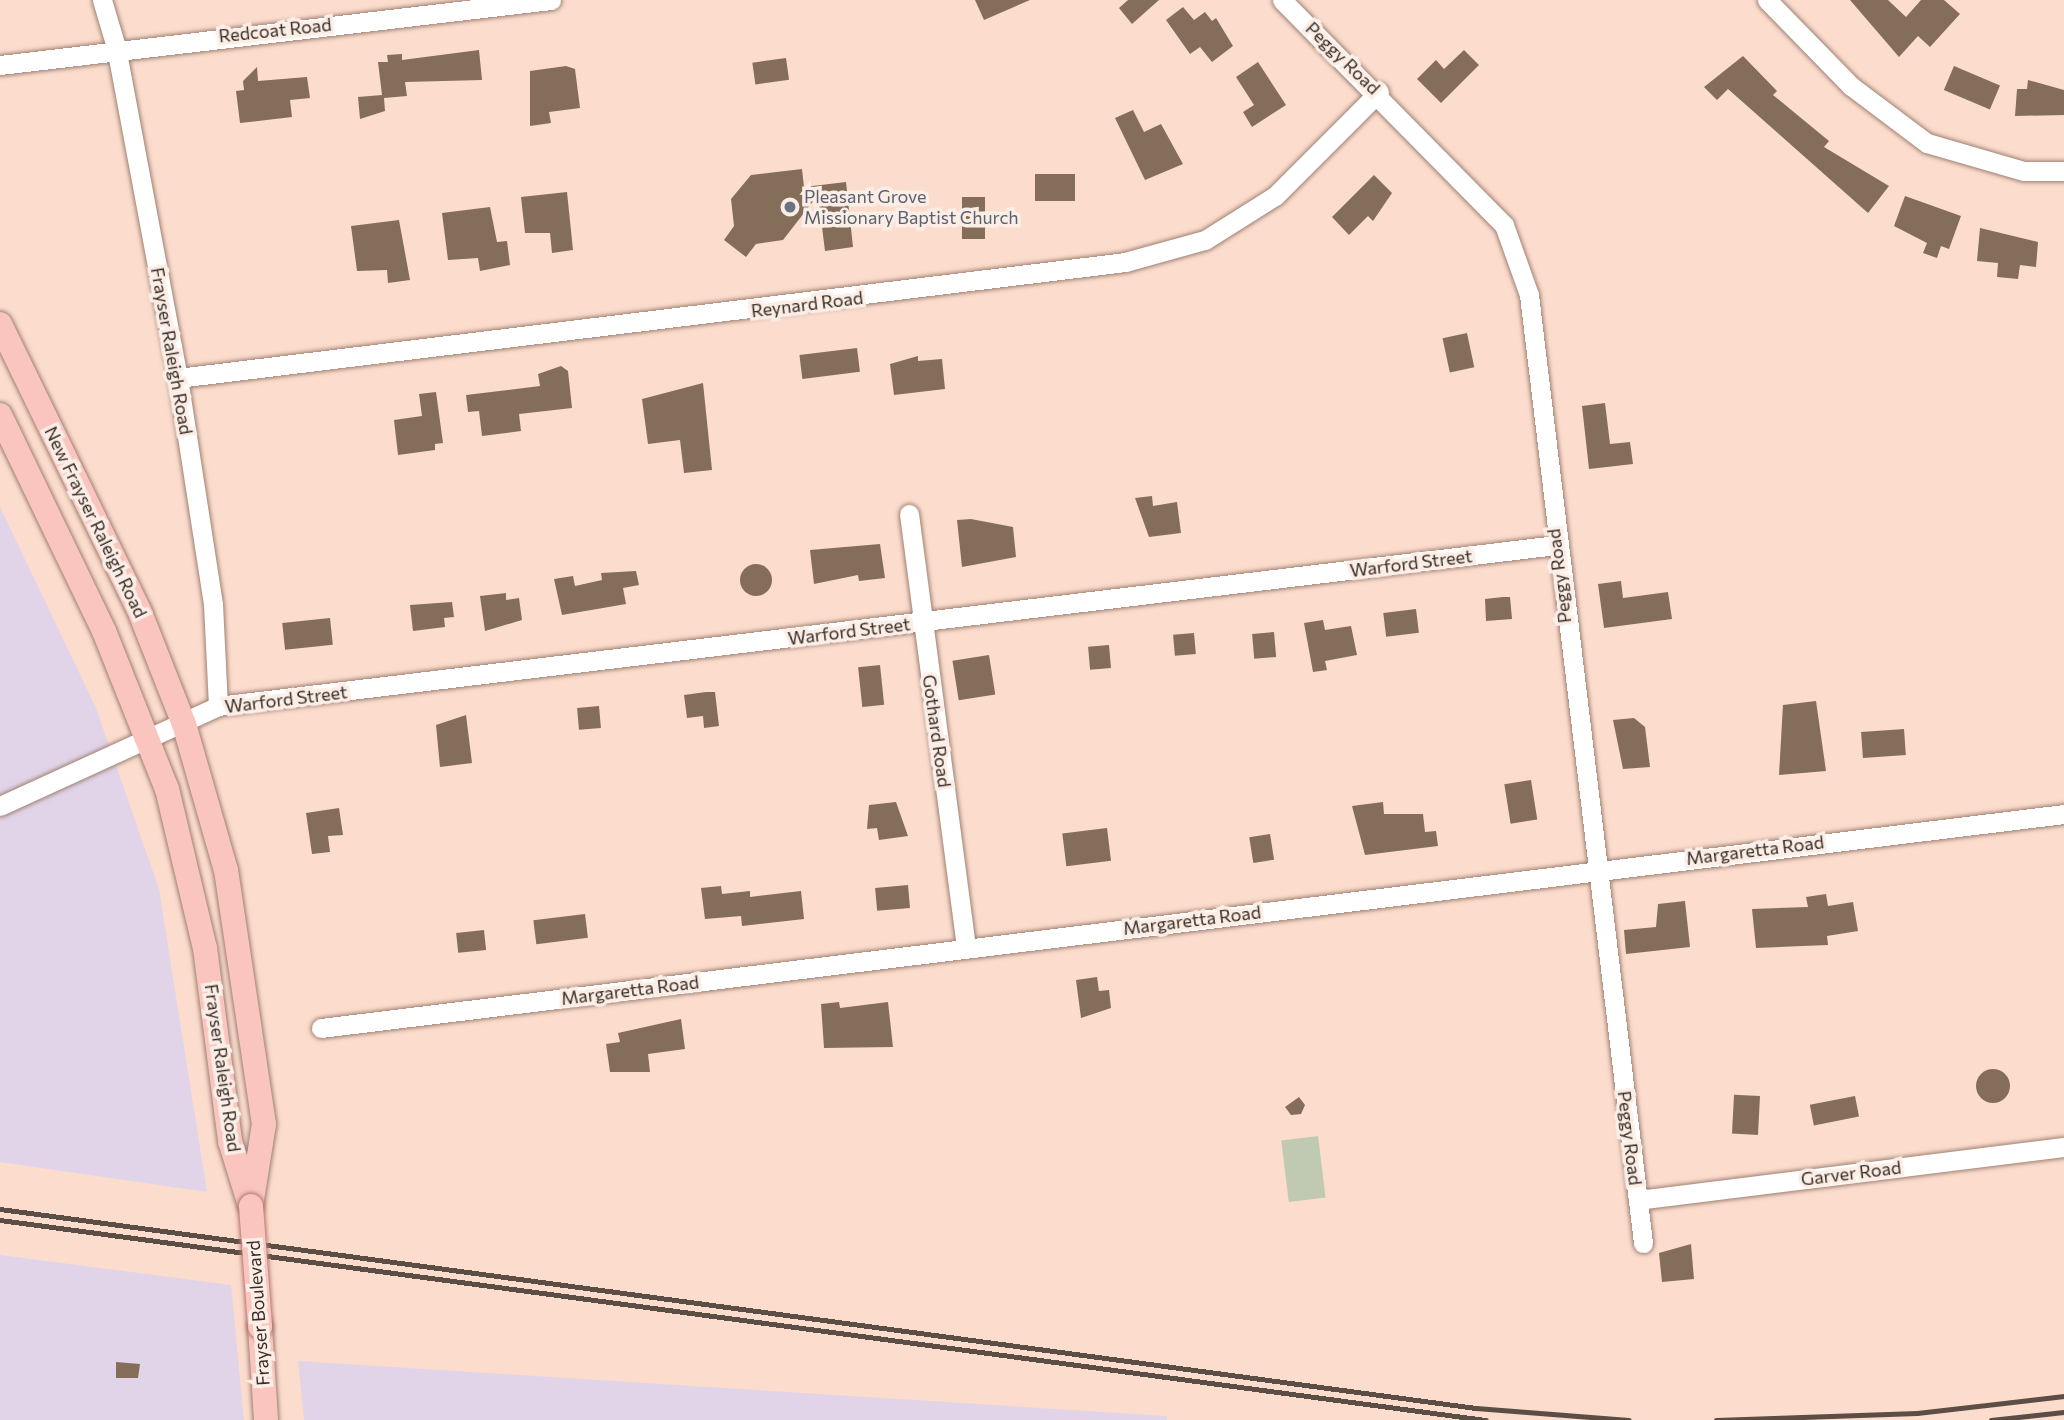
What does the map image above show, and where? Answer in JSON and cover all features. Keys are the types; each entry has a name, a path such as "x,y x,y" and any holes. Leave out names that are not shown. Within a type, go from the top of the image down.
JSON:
{"main road":[{"name":"New Frayser Raleigh Road","path":"0,324 141,615 184,723"},
{"path":"0,415 148,738"},
{"name":"Frayser Raleigh Road","path":"184,723 229,878 255,1036 264,1125 251,1206"},
{"name":"Frayser Raleigh Road","path":"148,738 187,856 230,1141 251,1206"},
{"name":"Frayser Boulevard","path":"251,1206 266,1420"}],"street":[{"name":"Frayser Raleigh Road","path":"102,0 116,47 178,378 213,604 218,706"},
{"name":"Redcoat Road","path":"0,65 116,47 551,0"},
{"name":"Peggy Road","path":"1283,0 1378,92 1504,225 1529,295 1556,545 1643,1243"},
{"path":"1767,0 1851,86 1927,143 2024,172 2064,171"},
{"name":"Reynard Road","path":"178,378 1125,262 1205,240 1275,195 1378,92"},
{"name":"Gothard Road","path":"909,514 966,948"},
{"name":"Warford Street","path":"0,806 218,706 1556,545"},
{"name":"Margaretta Road","path":"321,1028 1595,869 2064,814"},
{"name":"Garver Road","path":"1637,1200 2064,1147"}],"shaded area":[{"path":"0,507 96,708 159,889 207,1192 0,1162"},
{"path":"0,1255 231,1285 244,1420 0,1420"},
{"path":"298,1361 1166,1416 1167,1420 304,1420"}],"green space":[{"path":"1318,1136 1326,1198 1289,1202 1281,1141"}],"building":[{"path":"975,0 1030,0 984,20"},
{"path":"1128,0 1159,0 1132,24 1119,8"},
{"path":"1850,0 1888,0 1906,17 1921,0 1944,0 1960,14 1930,47 1918,36 1899,57"},
{"path":"1183,7 1194,20 1205,12 1212,21 1216,18 1233,46 1212,62 1200,47 1190,54 1166,20"},
{"path":"479,50 482,80 405,82 407,96 384,98 385,111 360,119 358,97 382,95 378,62 388,62 387,55 402,54 402,60"},
{"path":"1464,50 1479,65 1441,103 1417,79 1436,60 1444,69"},
{"path":"1743,56 1777,91 1773,95 1829,141 1824,147 1889,186 1868,213 1728,89 1717,100 1704,87"},
{"path":"786,58 789,80 755,85 752,63"},
{"path":"1258,62 1286,105 1252,127 1243,112 1254,105 1236,77"},
{"path":"566,66 575,69 580,108 549,112 551,123 530,126 530,71"},
{"path":"1954,66 2000,86 1990,109 1944,90"},
{"path":"257,67 258,81 307,77 310,98 290,100 292,117 240,123 236,91 244,90 243,81"},
{"path":"2028,80 2064,90 2064,115 2015,116 2017,89 2027,89"},
{"path":"1133,110 1144,132 1161,124 1183,164 1145,180 1115,118"},
{"name":"Pleasant Grove Missionary Baptist Church","path":"802,169 804,187 846,182 853,247 825,251 818,195 783,240 756,244 746,257 724,240 734,226 731,199 751,175"},
{"path":"1035,174 1075,174 1075,201 1035,201"},
{"path":"1374,175 1392,193 1373,221 1368,216 1349,235 1332,217"},
{"path":"567,192 573,250 552,253 550,233 525,233 521,197"},
{"path":"1905,196 1961,216 1949,249 1941,246 1937,258 1923,253 1927,243 1894,226"},
{"path":"962,197 985,197 985,239 962,239"},
{"path":"490,207 497,242 507,241 510,265 480,271 478,258 448,260 442,213"},
{"path":"399,220 410,280 388,283 387,270 357,271 351,226"},
{"path":"1980,228 2038,242 2036,267 2020,265 2018,279 1997,277 1998,263 1977,261"},
{"path":"1467,333 1474,367 1450,372 1443,338"},
{"path":"857,348 860,372 802,379 799,355"},
{"path":"918,356 918,361 942,359 945,389 894,395 890,364"},
{"path":"561,366 568,371 572,408 519,414 521,431 482,436 479,411 468,412 466,395 540,386 538,374"},
{"path":"703,383 712,470 684,473 680,440 648,444 642,399"},
{"path":"436,392 443,443 435,444 435,450 398,455 394,420 422,416 419,394"},
{"path":"1605,403 1610,444 1630,442 1633,464 1589,469 1582,406"},
{"path":"1152,496 1153,506 1177,502 1181,533 1149,537 1135,498"},
{"path":"971,519 1013,527 1016,557 962,567 957,520"},
{"path":"880,544 885,578 859,581 858,575 814,584 810,550"},
{"path":"756,564 767,569 772,580 767,591 756,596 745,591 740,580 745,569"},
{"path":"636,571 639,585 623,588 626,604 562,615 554,579 573,576 575,586 602,580 601,573"},
{"path":"1621,581 1623,598 1668,592 1672,619 1604,628 1598,584"},
{"path":"506,593 506,600 519,598 522,620 485,631 480,596"},
{"path":"1510,597 1512,619 1486,621 1485,599"},
{"path":"452,602 454,617 444,618 445,627 413,631 410,605"},
{"path":"1416,609 1419,633 1386,637 1383,613"},
{"path":"330,618 333,645 285,650 282,623"},
{"path":"1323,620 1325,630 1351,626 1357,655 1325,661 1327,670 1313,672 1304,623"},
{"path":"1274,632 1276,657 1254,659 1252,634"},
{"path":"1194,633 1196,654 1175,656 1173,635"},
{"path":"1109,645 1111,668 1090,670 1088,647"},
{"path":"989,655 995,695 959,700 952,661"},
{"path":"880,665 884,705 862,707 858,667"},
{"path":"715,692 719,726 704,728 703,716 687,718 684,695"},
{"path":"1816,701 1826,771 1779,775 1783,705"},
{"path":"599,706 601,728 579,730 577,708"},
{"path":"466,715 472,763 440,767 436,725"},
{"path":"1634,718 1645,727 1650,767 1623,769 1613,720"},
{"path":"1904,729 1906,755 1863,758 1861,732"},
{"path":"1531,780 1537,820 1511,824 1504,784"},
{"path":"896,802 908,836 879,840 877,828 867,829 869,805"},
{"path":"1383,802 1384,814 1423,814 1425,832 1436,831 1438,846 1365,855 1352,806"},
{"path":"339,808 343,835 328,836 330,852 312,854 306,813"},
{"path":"1107,828 1111,861 1066,866 1062,833"},
{"path":"1270,834 1274,860 1253,863 1249,837"},
{"path":"908,885 910,908 877,911 875,888"},
{"path":"721,886 722,894 750,891 750,897 801,891 804,919 742,926 741,916 705,919 701,888"},
{"path":"1826,894 1828,906 1853,902 1858,931 1827,936 1828,945 1756,948 1752,909 1808,907 1806,897"},
{"path":"1685,901 1690,947 1626,954 1624,930 1656,927 1658,904"},
{"path":"585,914 588,938 536,944 533,920"},
{"path":"484,930 486,950 458,953 456,933"},
{"path":"1097,977 1099,991 1109,990 1111,1008 1081,1018 1076,980"},
{"path":"839,1002 840,1008 888,1002 893,1047 824,1048 821,1004"},
{"path":"681,1019 685,1049 648,1054 650,1072 610,1072 606,1044 620,1042 618,1033"},
{"path":"1993,1069 2005,1074 2010,1086 2005,1098 1993,1103 1981,1098 1976,1086 1981,1074"},
{"path":"1734,1095 1760,1096 1758,1135 1732,1134"},
{"path":"1855,1096 1859,1117 1814,1125 1810,1105"},
{"path":"1299,1097 1305,1105 1301,1114 1291,1115 1285,1107"},
{"path":"1691,1244 1694,1279 1662,1282 1659,1253"},
{"path":"116,1362 140,1364 138,1378 116,1378"}],"railway":[{"path":"0,1209 1476,1408 1629,1420"},
{"path":"0,1220 1486,1420"},
{"path":"1716,1420 1917,1413 2064,1396"},
{"path":"1991,1420 2064,1412"}],"place":[{"name":"Pleasant Grove Missionary Baptist Church","path":"790,207"}]}
